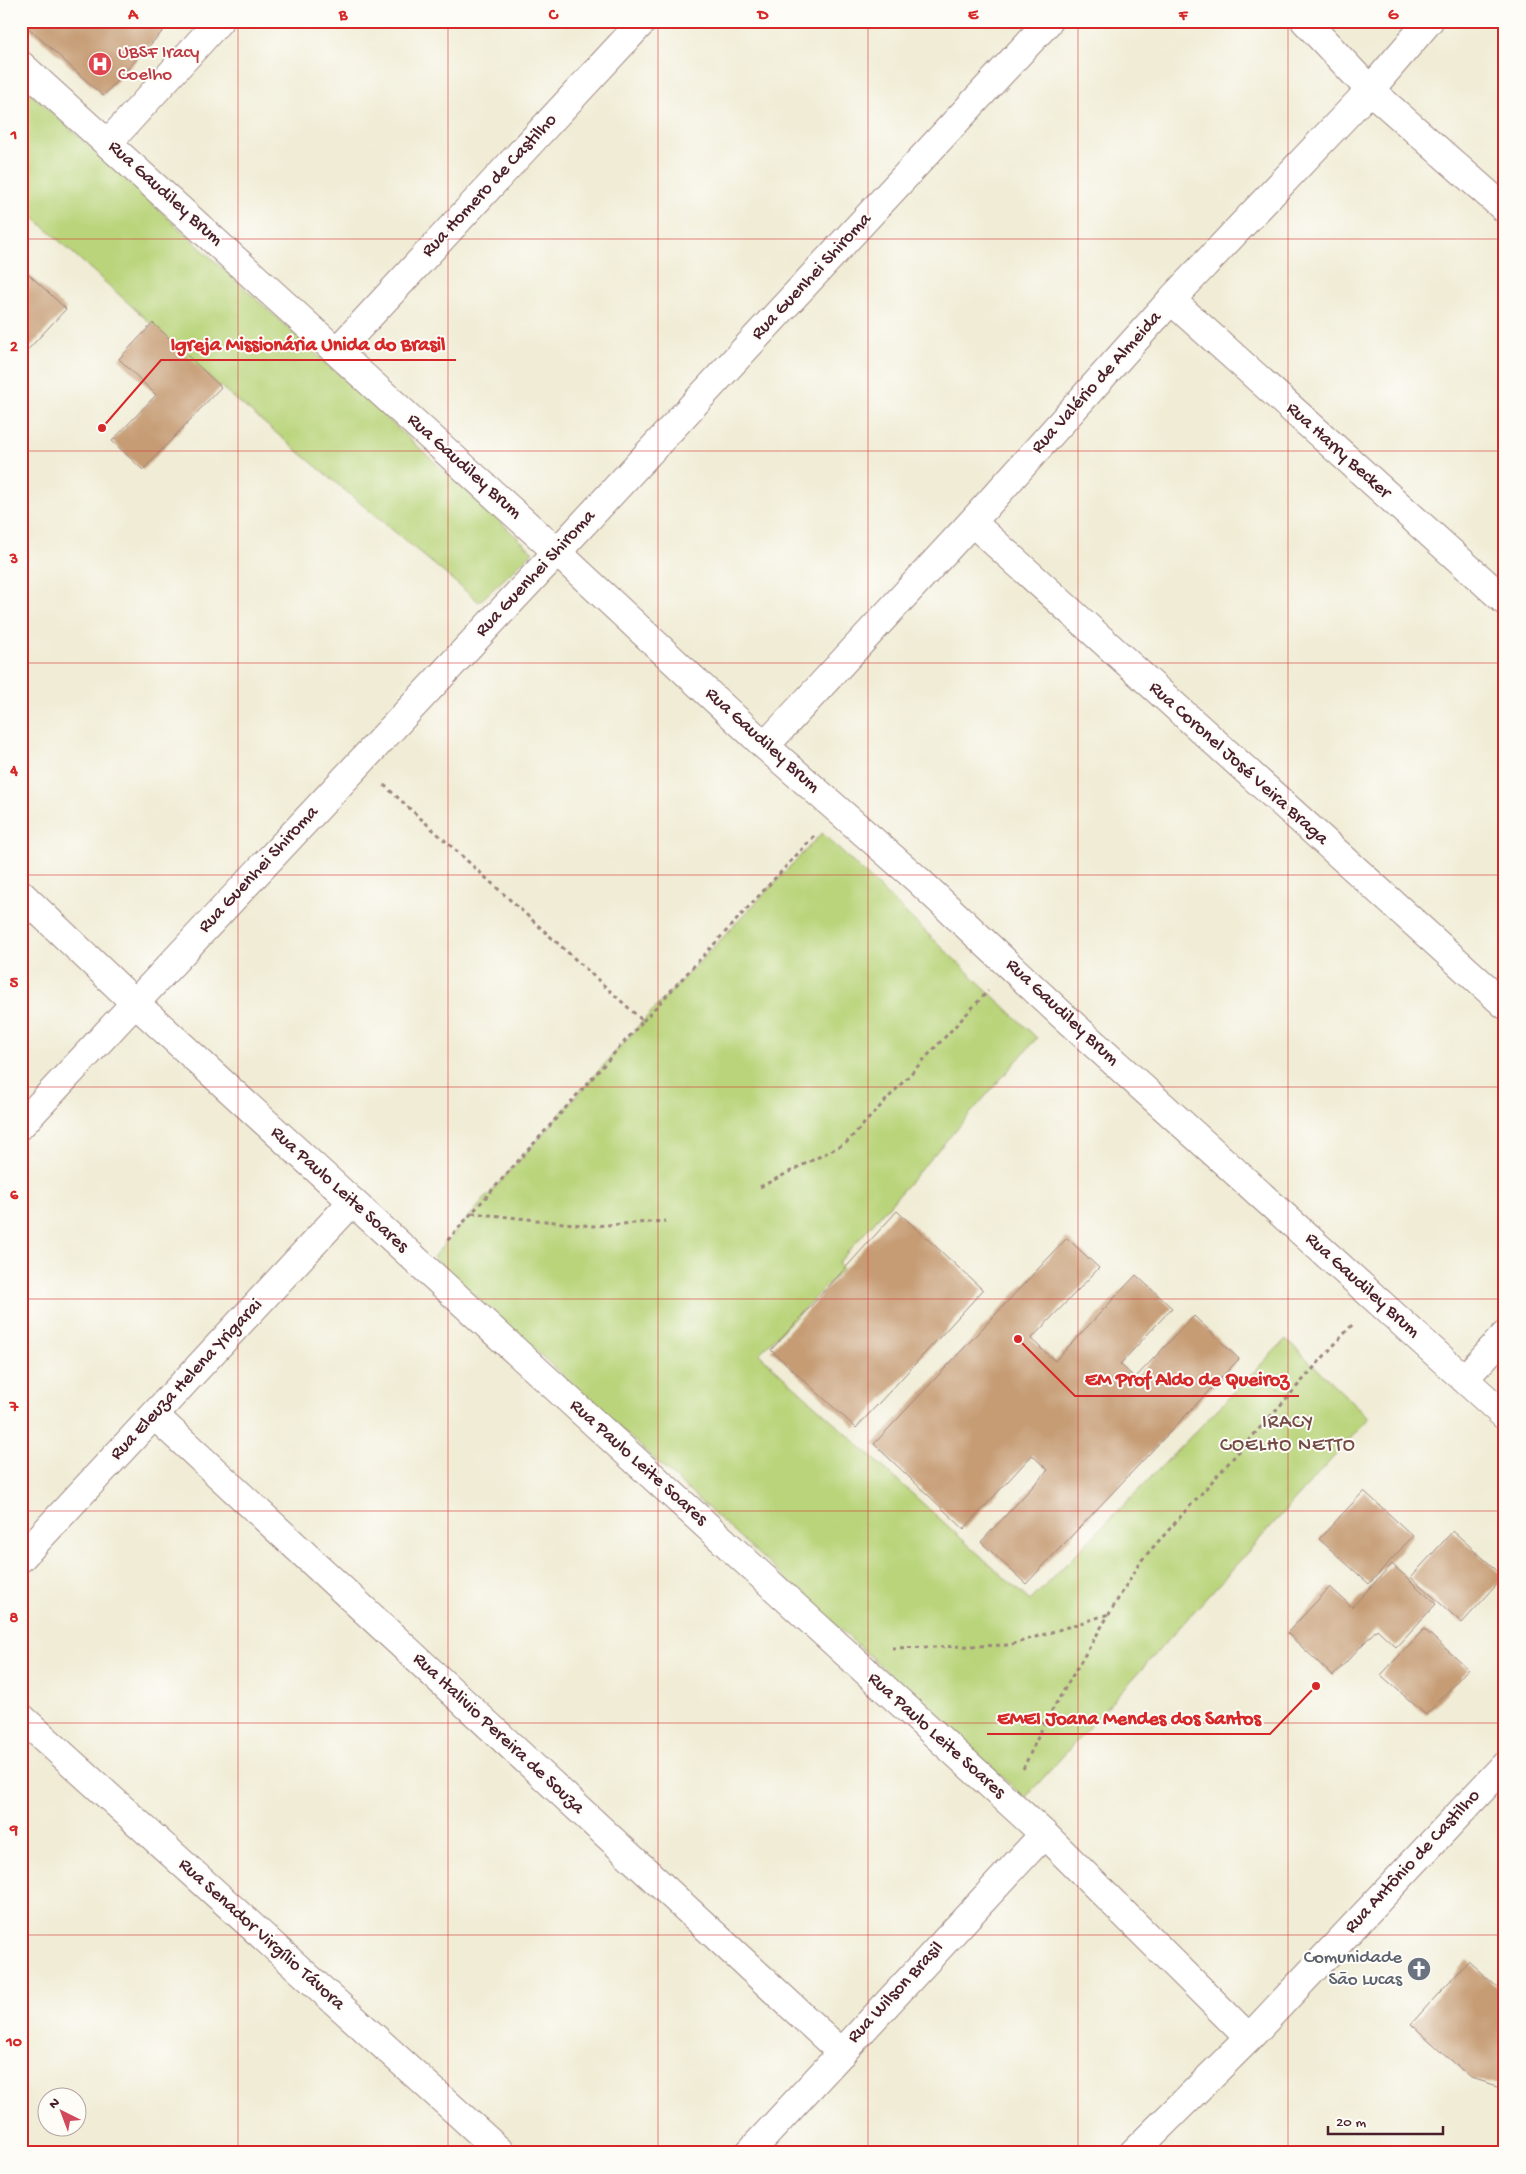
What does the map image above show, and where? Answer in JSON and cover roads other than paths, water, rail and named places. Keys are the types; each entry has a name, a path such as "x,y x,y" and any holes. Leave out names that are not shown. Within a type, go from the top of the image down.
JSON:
{"street":[{"path":"108,143 219,21"},
{"name":"Rua Homero de Castilho","path":"337,351 643,21"},
{"name":"Rua Guenhei Shiroma","path":"21,1125 557,552 1049,21"},
{"path":"1305,21 1370,90 1505,209"},
{"name":"Rua Valério de Almeida","path":"765,746 972,522 1172,300 1370,90 1429,21"},
{"name":"Rua Gaudiley Brum","path":"21,65 557,552 765,746 1011,966 1061,1014 1505,1416"},
{"name":"Rua Harry Becker","path":"1172,300 1505,601"},
{"name":"Rua Coronel José Veira Braga","path":"972,522 1505,1005"},
{"name":"Rua Paulo Leite Soares","path":"21,894 135,1003 1044,1834 1249,2038"},
{"name":"Rua Eleuza Helena Yrigarai","path":"21,1558 352,1202"},
{"path":"1464,1379 1505,1335"},
{"name":"Rua Italivio Pereira de Souza","path":"154,1415 842,2053"},
{"name":"Rua Senador Virgílio Távora","path":"21,1717 502,2153"},
{"name":"Rua Antônio de Castilho","path":"1133,2153 1249,2038 1505,1765"},
{"name":"Rua Wilson Brasil","path":"749,2153 1044,1834"}],"place":[{"name":"UBSF Iracy Coelho","path":"100,64"},
{"name":"Igreja Missionária Unida do Brasil","path":"102,428"},
{"name":"EM Prof Aldo de Queiroz","path":"1018,1339"},
{"name":"EMEI Joana Mendes dos Santos","path":"1316,1686"},
{"name":"Comunidade São Lucas","path":"1419,1969"}],"district":[{"name":"IRACY COELHO NETTO","path":"1288,1434"}]}
